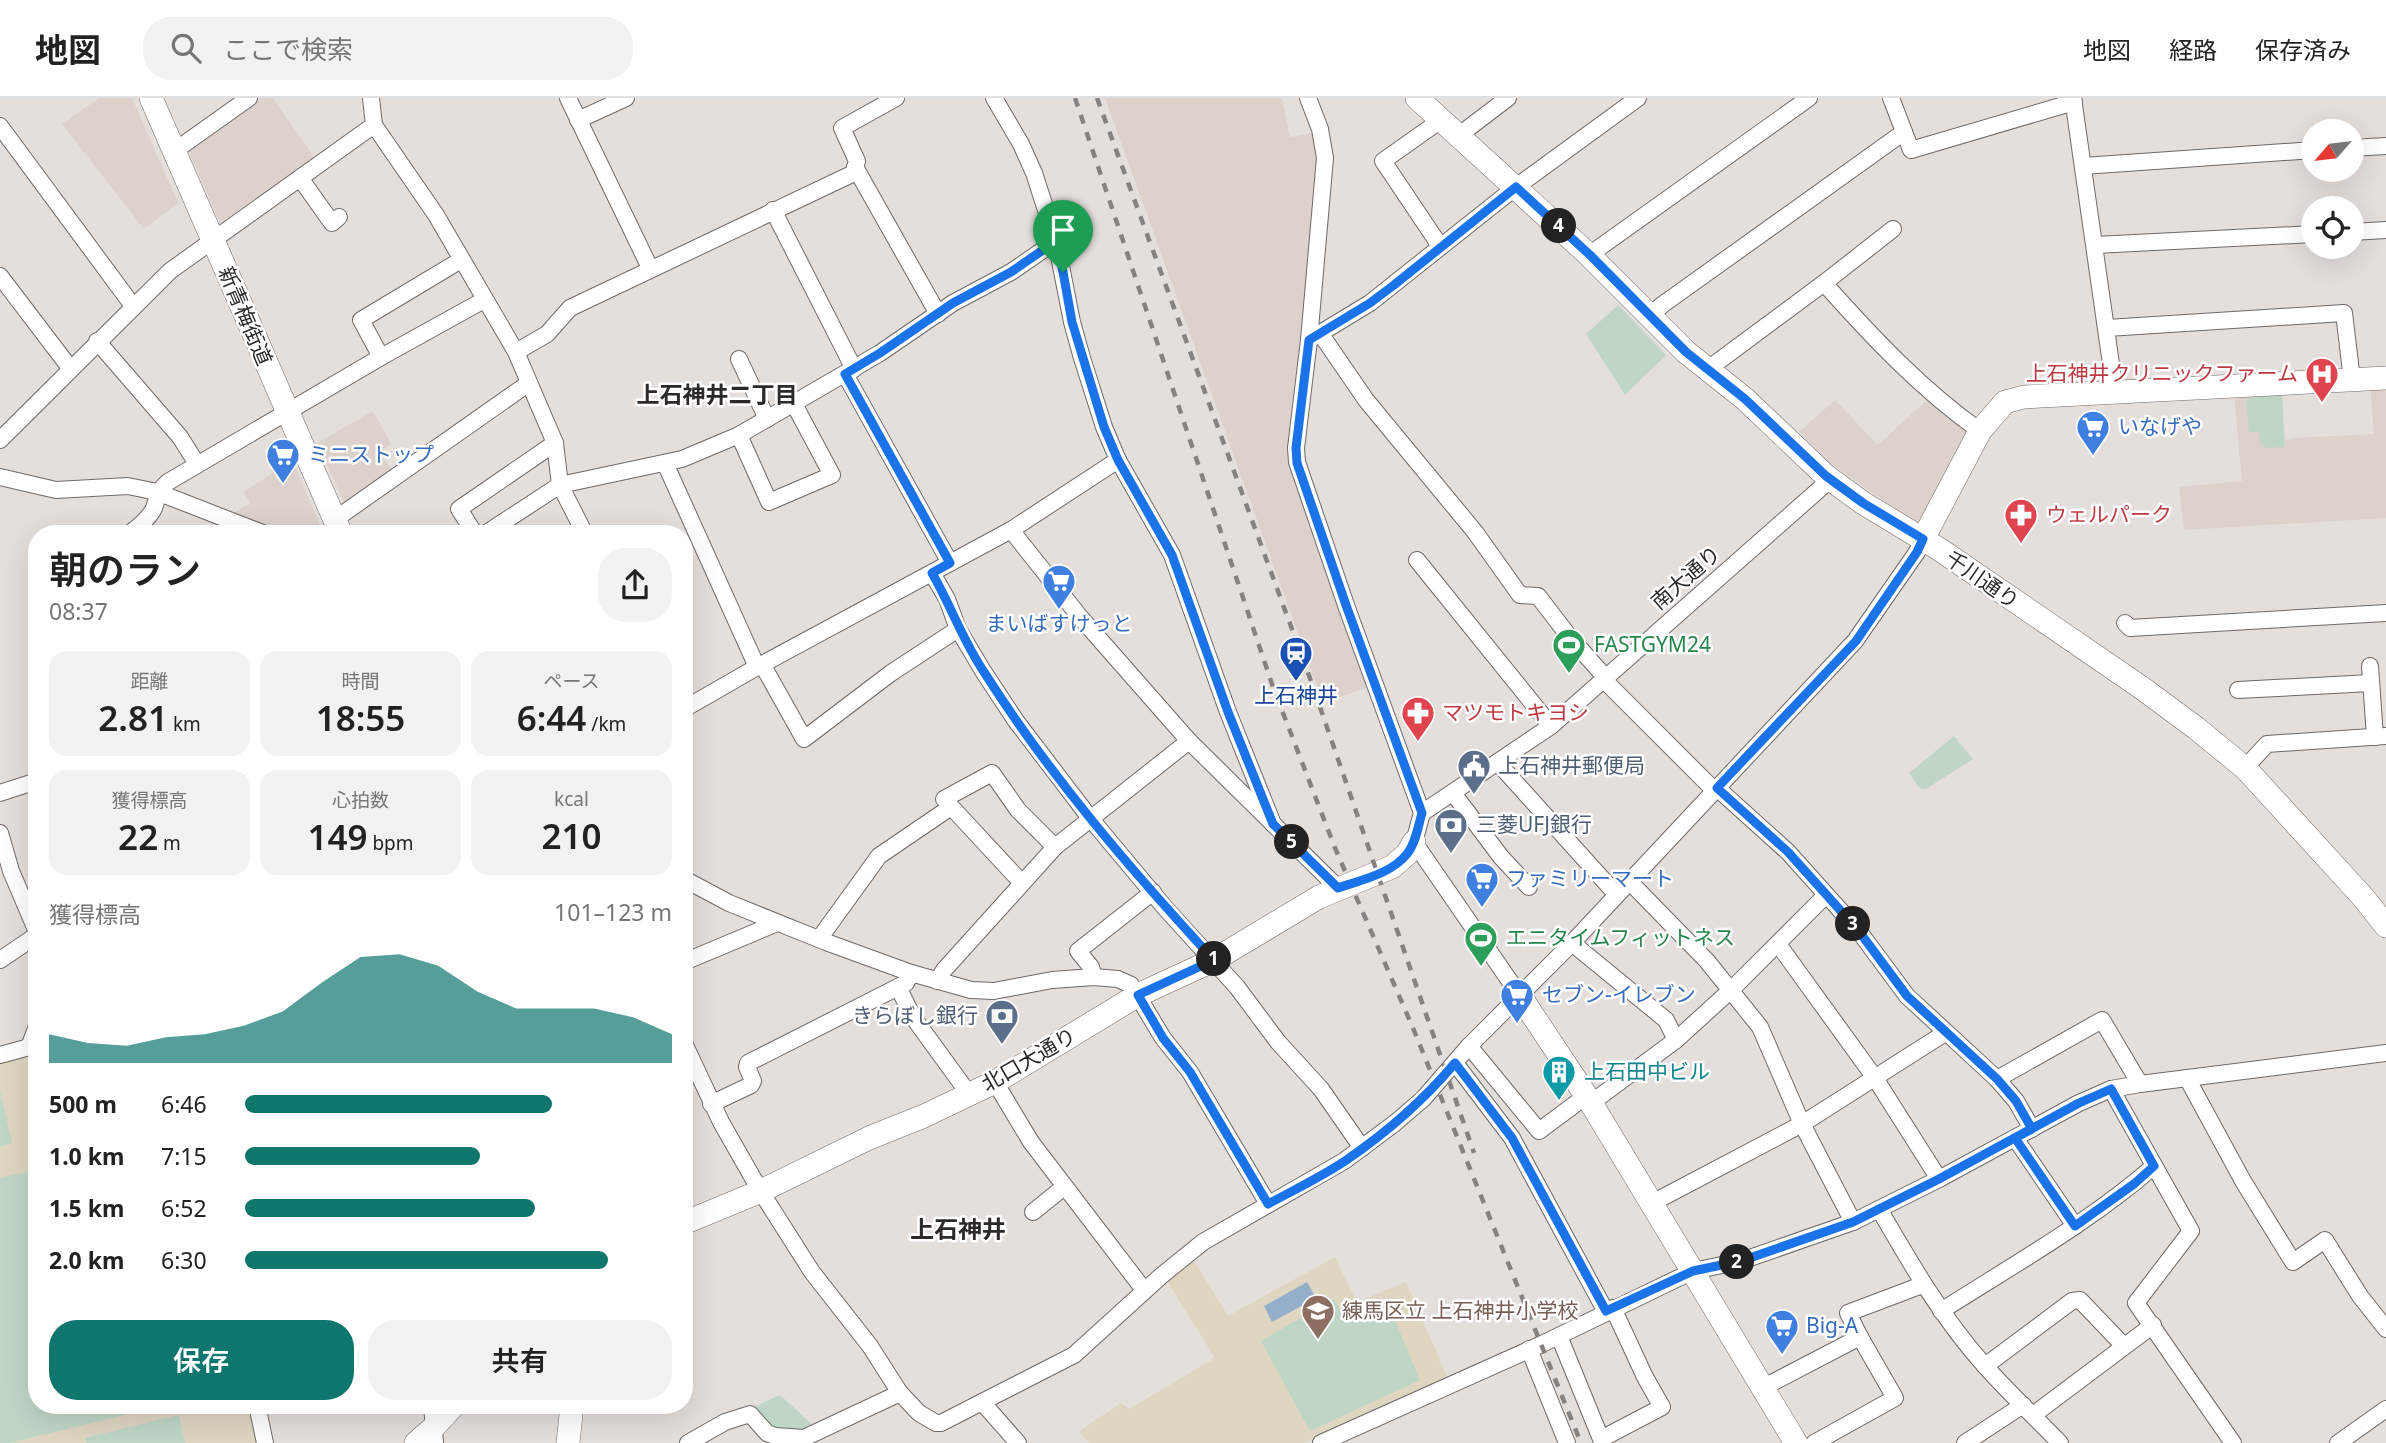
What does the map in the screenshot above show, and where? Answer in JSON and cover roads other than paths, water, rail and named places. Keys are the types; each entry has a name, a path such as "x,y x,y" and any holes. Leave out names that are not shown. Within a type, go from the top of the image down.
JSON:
{"street":[{"name":"新青梅街道","path":"151,98 337,525"},
{"path":"173,152 249,98"},
{"path":"371,98 374,125 436,215 516,352 555,443 560,485 580,525"},
{"path":"568,98 650,268"},
{"path":"578,120 626,98"},
{"path":"516,352 547,334 570,307 854,173 857,161 842,128 870,104 897,98"},
{"path":"994,98 1021,144 1034,173 1056,241 1072,322 1104,427 1118,460 1172,555 1228,712 1273,824"},
{"path":"1308,98 1320,129 1325,158 1315,336 1296,448 1297,463 1422,813 1414,842 1589,1100 1797,1443"},
{"name":"千川通り","path":"1417,98 1590,255 1686,352 1745,399 1831,479 2152,696 2245,768 2386,926"},
{"path":"1458,136 1508,98"},
{"path":"1315,336 1370,303 1516,187 1637,98"},
{"path":"1590,255 1809,98"},
{"path":"1891,98 1911,150 2073,100 2115,392"},
{"path":"1440,246 1383,161 1441,120"},
{"path":"0,440 170,271 374,125"},
{"path":"0,126 133,306"},
{"path":"1650,316 1905,132"},
{"path":"2364,147 2386,146"},
{"path":"2083,166 2301,151"},
{"path":"855,167 938,314"},
{"path":"300,178 332,223 339,218"},
{"path":"774,211 849,371 950,563"},
{"path":"1708,369 1894,229"},
{"path":"2364,231 2386,230"},
{"path":"2095,245 2301,235"},
{"path":"499,525 560,485 682,460 739,435 880,353 953,303 1011,272 1056,241"},
{"path":"382,357 361,320 461,260"},
{"path":"0,276 70,368"},
{"path":"1824,283 1859,322 1941,402 1980,432"},
{"path":"138,525 153,510 157,492 197,464 484,300"},
{"path":"2107,328 2344,313 2352,380"},
{"path":"1315,336 1475,532 1520,596 1538,596 1604,678 1716,790 1788,852 1858,930 1907,996 1997,1079 2016,1101 2032,1129"},
{"path":"97,341 180,437 197,464"},
{"path":"739,359 767,419"},
{"path":"693,1063 711,1104 812,1272 870,1346 900,1393 919,1413 941,1423 1074,1355 1144,1290 1206,1240 1344,1161 1412,1108 1469,1046 1572,943 1856,641 1917,552 1980,432 2005,402 2024,397 2386,378"},
{"path":"341,525 529,383"},
{"path":"739,435 769,502 832,475 794,404"},
{"path":"469,525 458,509 555,443"},
{"path":"693,704 1011,530 1118,460"},
{"path":"666,463 760,666 804,739 891,673 958,629"},
{"path":"0,477 38,488 56,490 128,486 157,492 242,525"},
{"name":"南大通り","path":"1422,813 1551,726 1831,479"},
{"path":"1011,530 1080,617 1189,741 1338,888"},
{"path":"1417,560 1551,726"},
{"path":"932,573 947,599 958,629 1016,721 1090,818 1214,960 1278,1042 1321,1089 1362,1148"},
{"path":"2124,623 2130,628 2386,613"},
{"path":"2238,690 2371,674 2381,736 2267,744 2245,768"},
{"path":"937,981 1055,846 1189,741"},
{"path":"1498,763 1616,894"},
{"path":"1021,882 944,799 992,773 1018,810 1055,846"},
{"path":"0,793 28,784"},
{"path":"1453,793 1501,857 1529,887"},
{"path":"819,939 879,856 951,807"},
{"path":"0,833 11,872 28,912"},
{"name":"北口大通り","path":"693,1219 761,1191 869,1138 924,1116 995,1082 1138,995 1214,960 1319,897 1392,867 1407,854 1414,842"},
{"path":"1629,881 1707,961 1760,1027 1802,1124 1853,1222"},
{"path":"693,884 777,923 937,981 982,991 1052,980 1094,977 1124,981 1131,985 1163,1038 1190,1072 1268,1204"},
{"path":"1094,977 1091,967 1079,951 1153,892"},
{"path":"1469,1046 1539,1131 1675,1040 1731,990 1826,895"},
{"path":"693,958 777,923"},
{"path":"0,960 28,940"},
{"path":"1572,943 1666,1020 1675,1040"},
{"path":"1778,944 1875,1078 1939,1179"},
{"path":"711,1104 751,1085 753,1081 748,1063 898,987 905,983 911,973"},
{"path":"898,987 914,1017 969,1094"},
{"path":"1997,1079 2102,1020 2140,1084"},
{"path":"1652,1203 1802,1124 1945,1033"},
{"path":"0,1055 28,1047"},
{"path":"1321,1443 1559,1336 1693,1271 1741,1261 1853,1222 2079,1103 2111,1089 2386,1053"},
{"path":"1455,1063 1512,1138 1662,1407 1601,1439 1559,1336"},
{"path":"2186,1078 2292,1262 2325,1240 2360,1296 2385,1327"},
{"path":"995,1082 1031,1142 1144,1290"},
{"path":"2111,1089 2190,1231 2136,1303 2233,1443"},
{"path":"2015,1138 2075,1226"},
{"path":"1941,1311 2075,1226 2134,1184 2154,1166"},
{"path":"1033,1212 1064,1186"},
{"path":"1879,1209 1922,1284 1941,1311 1985,1366 2060,1443"},
{"path":"1814,1443 1895,1398 1848,1313 1922,1284"},
{"path":"1985,1366 2072,1301 2080,1300 2124,1346"},
{"path":"1965,1443 2028,1410 2153,1325"},
{"path":"1764,1387 1860,1336"},
{"path":"1529,1349 1567,1443"},
{"path":"688,1443 725,1422 750,1414 767,1433 804,1438 900,1393"},
{"path":"982,1402 1018,1443"},
{"path":"2338,1443 2358,1437 2386,1409"},
{"path":"259,1414 265,1443"},
{"path":"428,1438 431,1414"},
{"path":"428,1438 447,1414"},
{"path":"568,1443 571,1414"}],"water":[{"path":"1307,1282 1316,1298 1272,1322 1264,1306"}],"railway":[{"path":"1075,98 1273,687 1335,848 1413,1028 1581,1443"},
{"path":"1097,98 1311,681 1474,1153"}],"place":[{"name":"上石神井クリニックファーム","path":"2322,404"},
{"name":"いなげや","path":"2093,457"},
{"name":"ミニストップ","path":"283,485"},
{"name":"ウェルパーク","path":"2021,545"},
{"name":"まいばすけっと","path":"1059,611"},
{"name":"FASTGYM24","path":"1569,675"},
{"name":"上石神井","path":"1296,683"},
{"name":"マツモトキヨシ","path":"1418,743"},
{"name":"上石神井郵便局","path":"1474,796"},
{"name":"三菱UFJ銀行","path":"1451,855"},
{"name":"ファミリーマート","path":"1482,909"},
{"name":"エニタイムフィットネス","path":"1481,968"},
{"name":"セブン-イレブン","path":"1517,1025"},
{"name":"きらぼし銀行","path":"1002,1046"},
{"name":"上石田中ビル","path":"1559,1102"},
{"name":"練馬区立 上石神井小学校","path":"1318,1341"},
{"name":"Big-A","path":"1782,1356"}],"district":[{"name":"上石神井二丁目","path":"717,395"},
{"name":"上石神井","path":"958,1230"}]}
